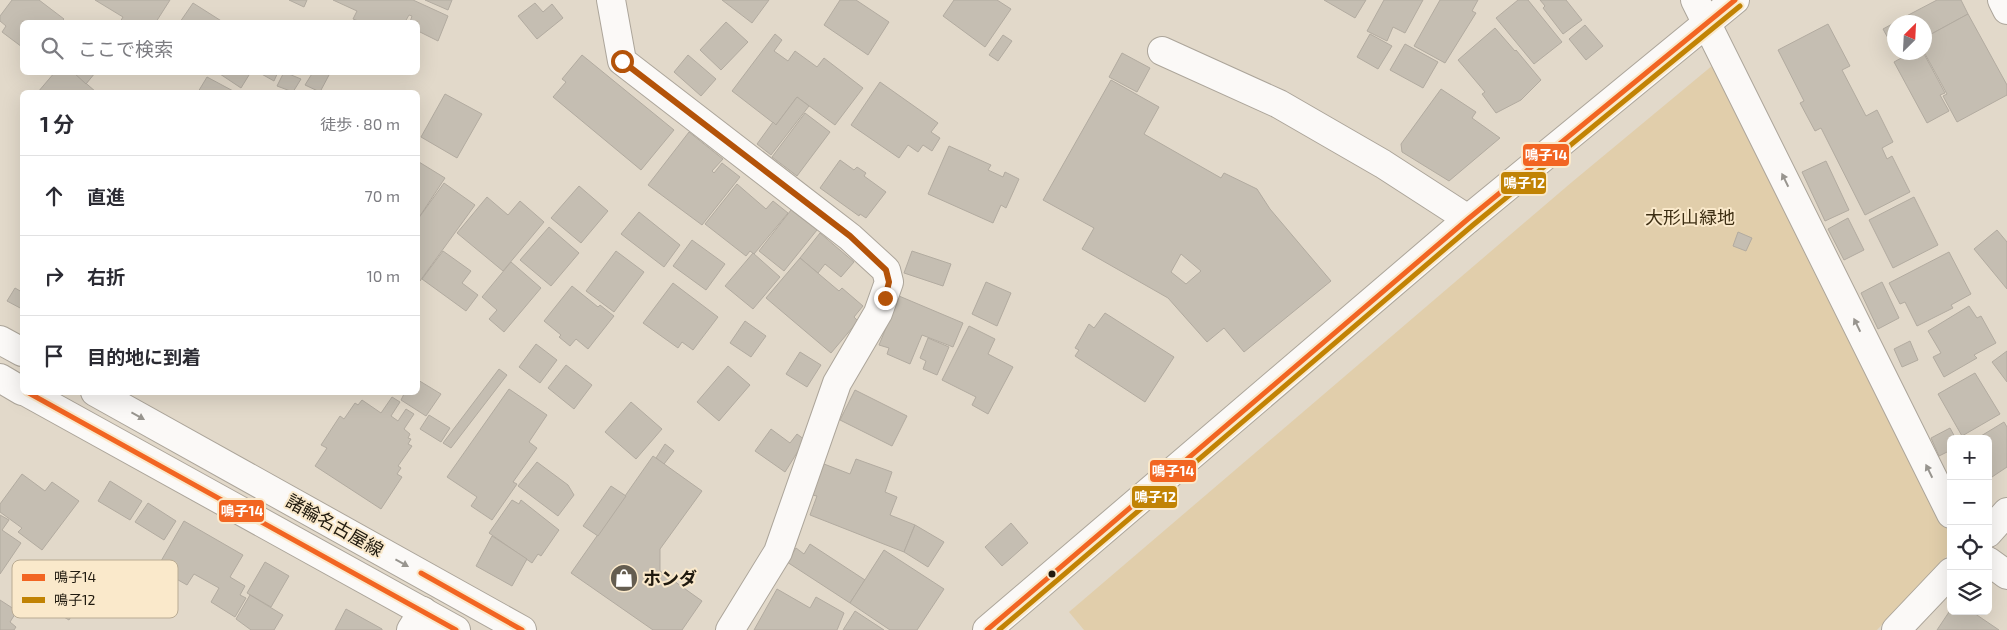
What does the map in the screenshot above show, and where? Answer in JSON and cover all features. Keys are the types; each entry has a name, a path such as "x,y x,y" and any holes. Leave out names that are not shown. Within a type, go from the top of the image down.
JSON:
{"street":[{"path":"611,0 622,61 850,236 886,270 889,282 878,313 837,383 778,552 730,630"},
{"path":"987,630 1468,220 1701,10 1735,0"},
{"path":"2002,0 2007,10"},
{"path":"1701,10 1947,506"},
{"path":"1162,51 1279,104 1383,164 1468,220"},
{"path":"0,340 20,351"},
{"path":"0,378 20,390"},
{"name":"諸輪名古屋線","path":"31,395 417,621 456,630"},
{"name":"諸輪名古屋線","path":"100,395 522,630"},
{"path":"1992,528 2007,512"},
{"path":"1992,564 2007,575"},
{"path":"1896,630 1947,576"}],"green space":[{"name":"大形山緑地","path":"1713,65 1947,529 1947,556 1877,630 1084,630 1069,612 1572,182"}],"building":[{"path":"12,0 39,0 64,19 20,20 20,46 2,32 6,26 0,21 0,16"},
{"path":"95,0 170,0 157,20 121,20 123,17"},
{"path":"289,0 307,0 304,7"},
{"path":"333,0 413,0 448,16 438,41 420,32 420,20 411,20 412,16 409,15 406,20 356,20 353,19 357,11"},
{"path":"425,0 452,0 448,10"},
{"path":"722,0 769,0 752,23"},
{"path":"840,0 856,0 889,22 868,55 824,25"},
{"path":"954,0 997,0 1011,9 985,47 943,16"},
{"path":"1324,0 1366,0 1355,18"},
{"path":"1384,0 1423,0 1405,33 1393,27 1387,41 1367,31"},
{"path":"1440,0 1478,0 1472,11 1476,13 1445,63 1414,46"},
{"path":"1518,0 1528,0 1562,42 1534,64 1496,18"},
{"path":"1540,0 1566,0 1582,20 1563,34 1543,8 1545,6"},
{"path":"1937,0 1961,0 1968,14 1932,34 1932,15 1908,15"},
{"path":"193,3 220,20 181,20"},
{"path":"535,3 543,12 552,4 563,18 537,39 518,16"},
{"path":"1968,14 2007,85 2007,95 1957,122 1943,96 1947,94 1928,60 1932,60 1932,34"},
{"path":"726,22 748,42 721,70 700,50"},
{"path":"1828,24 1850,66 1842,70 1866,116 1877,110 1893,142 1882,148 1887,159 1892,156 1910,192 1865,215 1821,128 1815,131 1800,103 1804,101 1778,50"},
{"path":"1585,25 1603,46 1586,60 1569,39"},
{"path":"1887,27 1887,36 1883,29"},
{"path":"1495,28 1541,80 1521,100 1496,113 1482,94 1485,92 1458,60"},
{"path":"775,34 782,40 774,51 788,61 795,51 817,67 824,58 863,88 835,125 797,97 776,125 732,91"},
{"path":"1370,34 1392,46 1378,69 1357,57"},
{"path":"1003,35 1012,41 998,61 989,55"},
{"path":"1405,44 1438,62 1423,88 1390,70"},
{"path":"1122,53 1150,68 1137,92 1109,77"},
{"path":"582,55 674,130 641,170 553,97 566,82 562,79"},
{"path":"688,55 716,79 701,96 674,72"},
{"path":"1898,60 1927,60 1945,93 1940,95 1949,111 1927,123 1894,62"},
{"path":"52,75 76,75 94,90 40,90"},
{"path":"76,75 93,75 86,84"},
{"path":"222,75 249,75 241,88"},
{"path":"263,75 277,75 274,81"},
{"path":"282,75 291,75 301,79 294,90 277,86"},
{"path":"311,75 329,75 321,90 316,90 305,85"},
{"path":"207,77 231,90 199,90"},
{"path":"1111,80 1159,107 1144,134 1221,178 1224,173 1257,189 1270,209 1331,281 1244,352 1224,328 1207,342 1168,298 1082,249 1094,228 1043,200","holes":["1181,254 1201,271 1186,284 1171,272"]},
{"path":"880,82 938,123 931,132 940,138 932,151 923,145 918,152 908,145 899,158 851,125"},
{"path":"1441,89 1476,112 1472,118 1500,138 1449,181 1402,152 1401,144"},
{"path":"445,94 482,114 457,158 421,137"},
{"path":"797,97 809,106 771,155 757,144 773,122 776,125"},
{"path":"805,113 830,132 797,176 772,157"},
{"path":"689,132 723,159 712,171 714,173 722,163 740,177 702,225 648,185"},
{"path":"949,146 991,165 988,170 1003,177 1005,172 1019,179 1006,208 1001,205 993,223 928,194"},
{"path":"840,160 854,170 857,167 866,173 864,176 886,192 866,218 860,214 859,216 820,188"},
{"path":"1826,161 1849,210 1825,221 1802,172"},
{"path":"420,163 445,178 420,216"},
{"path":"444,183 475,205 420,281 420,216"},
{"path":"737,184 766,209 773,201 788,213 754,254 750,251 746,256 705,224"},
{"path":"579,186 608,211 581,243 551,218"},
{"path":"487,197 508,215 520,201 544,222 503,271 457,233"},
{"path":"1914,197 1938,245 1893,268 1869,220"},
{"path":"791,210 817,230 784,271 759,251"},
{"path":"639,212 680,245 664,267 621,234"},
{"path":"1848,218 1864,250 1844,260 1828,229"},
{"path":"549,227 579,253 551,286 520,260"},
{"path":"1997,230 2007,242 2007,289 1974,249"},
{"path":"1738,232 1752,238 1746,251 1733,246"},
{"path":"820,233 854,262 841,277 825,264 818,273 800,258"},
{"path":"692,240 725,264 706,290 673,266"},
{"path":"443,251 471,271 462,283 478,295 466,311 422,279"},
{"path":"616,251 644,272 614,312 586,291"},
{"path":"912,251 951,264 943,286 904,273"},
{"path":"1949,252 1971,294 1951,305 1953,308 1917,326 1905,302 1900,304 1889,283"},
{"path":"753,253 780,277 753,309 725,286"},
{"path":"800,258 839,291 842,288 863,306 854,317 858,321 831,353 766,298"},
{"path":"511,262 541,288 504,332 489,319 497,310 482,297"},
{"path":"986,282 1011,293 997,326 972,314"},
{"path":"1882,282 1899,318 1878,329 1861,293"},
{"path":"673,283 718,317 693,350 682,342 678,348 643,323"},
{"path":"572,286 598,307 600,305 614,316 588,349 576,339 570,346 559,337 561,335 544,321"},
{"path":"15,288 20,291 20,308 7,301"},
{"path":"899,296 963,323 953,347 922,335 910,364 887,354 889,348 879,345"},
{"path":"1969,306 1977,318 1981,316 1996,343 1974,355 1977,358 1944,377 1933,357 1941,353 1928,331"},
{"path":"1105,313 1174,357 1145,402 1075,356 1079,350 1075,348 1089,324 1094,328"},
{"path":"745,321 766,336 751,357 730,343"},
{"path":"969,326 995,339 988,354 1013,367 988,414 972,405 976,397 942,380"},
{"path":"928,338 949,347 937,375 923,369 926,361 920,358"},
{"path":"1910,341 1918,360 1902,367 1894,349"},
{"path":"536,344 557,360 540,383 519,367"},
{"path":"2007,351 2007,382 1992,362"},
{"path":"800,352 821,365 807,387 786,374"},
{"path":"566,365 592,385 574,409 548,388"},
{"path":"728,366 750,385 719,421 697,402"},
{"path":"499,369 507,375 451,448 443,443"},
{"path":"1975,373 2000,414 1961,435 1938,394"},
{"path":"420,381 441,394 426,416 401,400 404,395 420,395"},
{"path":"509,389 547,415 529,442 537,448 513,482 517,484 492,520 471,506 477,497 447,477"},
{"path":"855,390 907,416 892,446 840,420"},
{"path":"392,397 400,402 391,416 398,421 406,409 414,414 404,429 410,434 408,438 411,439 408,444 412,446 398,466 401,468 397,474 402,477 381,509 315,466 327,448 321,445 340,416 344,419 355,403 358,405 362,400 381,413"},
{"path":"631,402 662,429 636,459 605,432"},
{"path":"429,415 450,428 441,442 420,429"},
{"path":"2004,422 2007,427 2007,467 1992,477 1992,435 1983,435"},
{"path":"1950,428 1954,435 1947,435 1947,452 1939,456 1931,438"},
{"path":"771,429 790,443 797,434 805,440 785,472 755,451"},
{"path":"665,444 674,451 664,464 656,458"},
{"path":"653,456 702,491 660,549 660,571 702,601 682,630 653,630 571,573"},
{"path":"856,459 892,472 885,492 897,497 890,515 915,525 904,552 810,515 817,496 812,495 824,464 850,474"},
{"path":"537,462 568,485 574,495 558,516 518,486"},
{"path":"22,474 45,491 52,482 79,501 42,550 18,532 22,528 0,512 0,504"},
{"path":"110,481 142,501 130,520 98,501"},
{"path":"611,486 626,496 598,536 583,526"},
{"path":"512,500 519,504 521,500 559,530 541,556 538,554 532,563 489,533"},
{"path":"148,503 176,521 164,540 135,522"},
{"path":"0,515 9,520 2,530 21,543 0,574"},
{"path":"184,521 243,555 230,577 245,586 240,595 246,598 235,617 211,602 219,588 194,574 187,585 178,580 178,560 162,560"},
{"path":"1011,523 1028,543 1002,566 985,547"},
{"path":"915,525 944,542 928,567 904,552"},
{"path":"492,536 527,559 512,586 476,566"},
{"path":"810,544 865,580 850,603 787,562 796,548 804,554"},
{"path":"884,550 944,589 917,630 890,630 850,603"},
{"path":"265,562 289,576 271,607 247,593"},
{"path":"777,589 810,608 816,597 844,613 837,630 754,630"},
{"path":"250,595 283,615 274,630 251,630 236,619"},
{"path":"0,600 12,608 13,618 10,622 16,627 14,630 0,630"},
{"path":"346,609 382,629 382,630 335,630"},
{"path":"855,611 884,630 843,630"},
{"path":"1947,615 1977,615 1999,630 1937,630"}],"transit line":[{"name":"鳴子14","path":"987,630 1468,219 1735,0"},
{"name":"鳴子12","path":"999,630 1473,225 1740,6"},
{"name":"鳴子14","path":"32,395 456,630"},
{"name":"鳴子14","path":"421,573 522,630"}],"place":[{"name":"ホンダ","path":"624,578"}],"route":[{"path":"622,61 790,192 850,236 886,270 889,282 885,298"}]}
